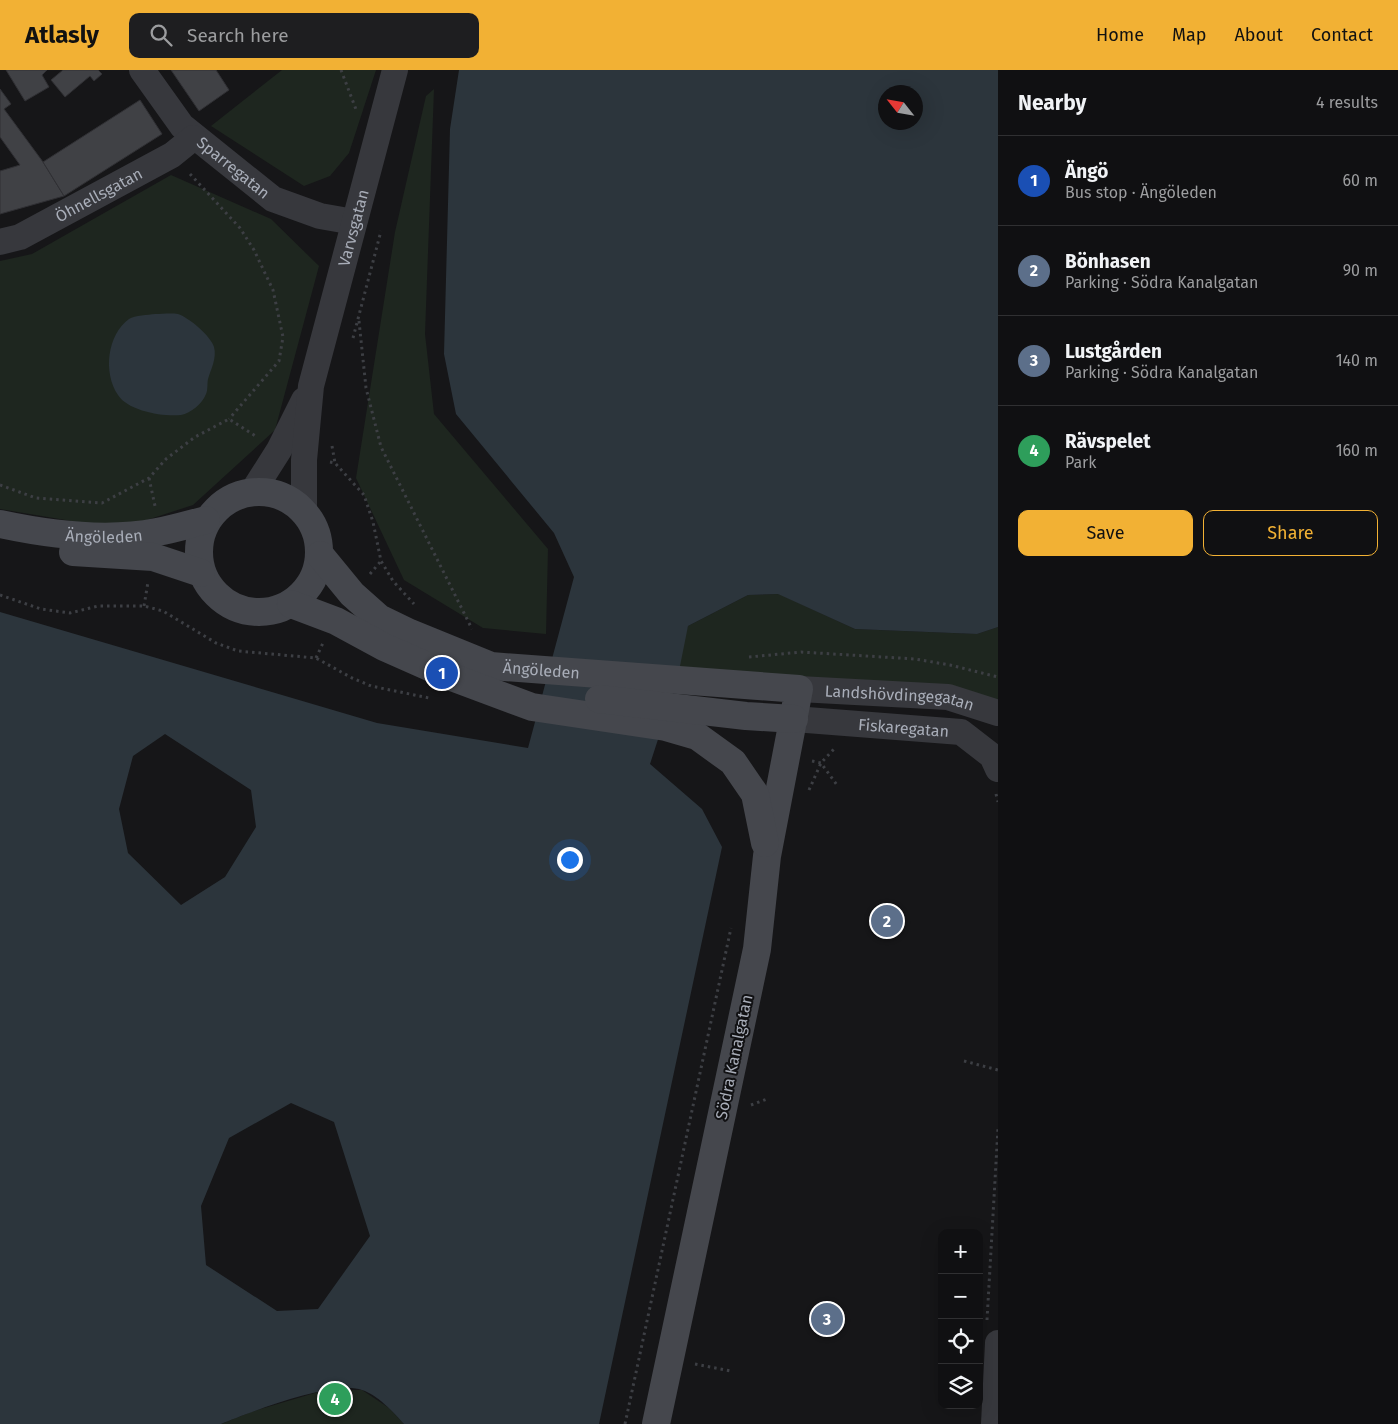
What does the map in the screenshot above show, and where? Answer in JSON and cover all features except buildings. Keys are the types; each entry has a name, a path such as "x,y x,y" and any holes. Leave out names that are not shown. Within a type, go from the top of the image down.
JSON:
{"street":[{"name":"Sparregatan","path":"142,70 182,126 194,138 273,199 320,216 354,222"},
{"name":"Varvsgatan","path":"304,510 304,460 311,386 394,70"},
{"name":"Öhnellsgatan","path":"0,242 20,237 172,155 194,138"},
{"name":"Varvsgatan","path":"253,491 279,450 311,386"},
{"path":"253,491 280,494 304,510 317,532 320,555 312,584 291,604 265,613 238,610 215,596 201,573 198,547 206,520 222,502 253,491"},
{"name":"Ängöleden","path":"0,524 32,531 93,537 156,532 206,520"},
{"name":"Ängöleden","path":"0,544 28,549 153,557 201,573"},
{"name":"Ängöleden","path":"320,555 352,594 379,618 410,633 491,666 536,690 673,705 799,689"},
{"name":"Ängöleden","path":"291,604 336,621 384,647 454,678 488,690 536,690 673,705 746,716 794,719"},
{"name":"Landshövdingegatan","path":"799,689 948,697 998,713"},
{"name":"Södra Kanalgatan","path":"656,1424 757,950 767,856 799,689"},
{"name":"Ängöleden","path":"673,705 697,736 733,762 755,794 767,856"},
{"name":"Fiskaregatan","path":"794,719 961,732 992,756 996,780"},
{"path":"992,1334 994,1424"}],"path":[{"path":"0,485 36,498 102,503 149,478 166,459 195,437 229,419 279,362 283,338 273,290 254,250 240,228 172,155"},
{"path":"350,347 383,223"},
{"path":"358,319 366,388 381,446 476,636"},
{"path":"229,419 279,450"},
{"path":"331,440 335,463 364,495 374,522 381,560 393,581 417,607"},
{"path":"304,460 335,463"},
{"path":"0,595 41,609 70,613 98,606 144,606 163,611 216,643 238,651 316,658 371,686 430,698"},
{"path":"744,657 801,652 915,659 950,665 998,678"},
{"path":"807,797 821,762 840,746"},
{"path":"821,762 837,785"},
{"path":"996,780 998,802"},
{"path":"625,1424 732,924"},
{"path":"964,1061 998,1070"},
{"path":"742,1108 767,1099"},
{"path":"992,1334 998,1128"},
{"path":"689,1363 731,1371"}],"shaded area":[{"path":"282,70 376,70 349,153 330,176 304,186 211,126"},
{"path":"459,70 998,70 998,627 977,634 855,629 778,594 748,595 688,626 677,681 650,764 702,809 722,847 599,1424 404,1424 385,1404 368,1392 349,1388 312,1393 251,1412 221,1424 0,1424 0,612 377,723 528,748 574,577 554,533 456,414 444,354 450,129","holes":["165,734 251,790 256,827 225,877 181,905 128,853 119,809 133,756","291,1103 334,1122 370,1236 318,1309 277,1311 206,1265 201,1206 229,1138"]},
{"path":"434,89 425,334 434,414 548,549 546,634 483,628 404,580 356,478 395,232 426,96"},
{"path":"171,175 271,219 319,266 275,430 193,505 119,529 0,509 0,261 32,254"},
{"path":"155,314 178,314 182,316 204,333 214,347 214,359 206,394 196,408 181,415 156,414 130,405 118,395 110,376 109,366 112,344 122,326 129,319"},
{"path":"779,594 855,629 977,634 998,627 998,713 671,681 688,626 748,595"},
{"path":"325,1390 362,1390 389,1408 404,1424 221,1424 251,1412"}],"place":[{"name":"Ängö","path":"442,673"},
{"name":"Bönhasen","path":"887,921"},
{"name":"Lustgården","path":"827,1319"},
{"name":"Rävspelet","path":"335,1399"}]}
